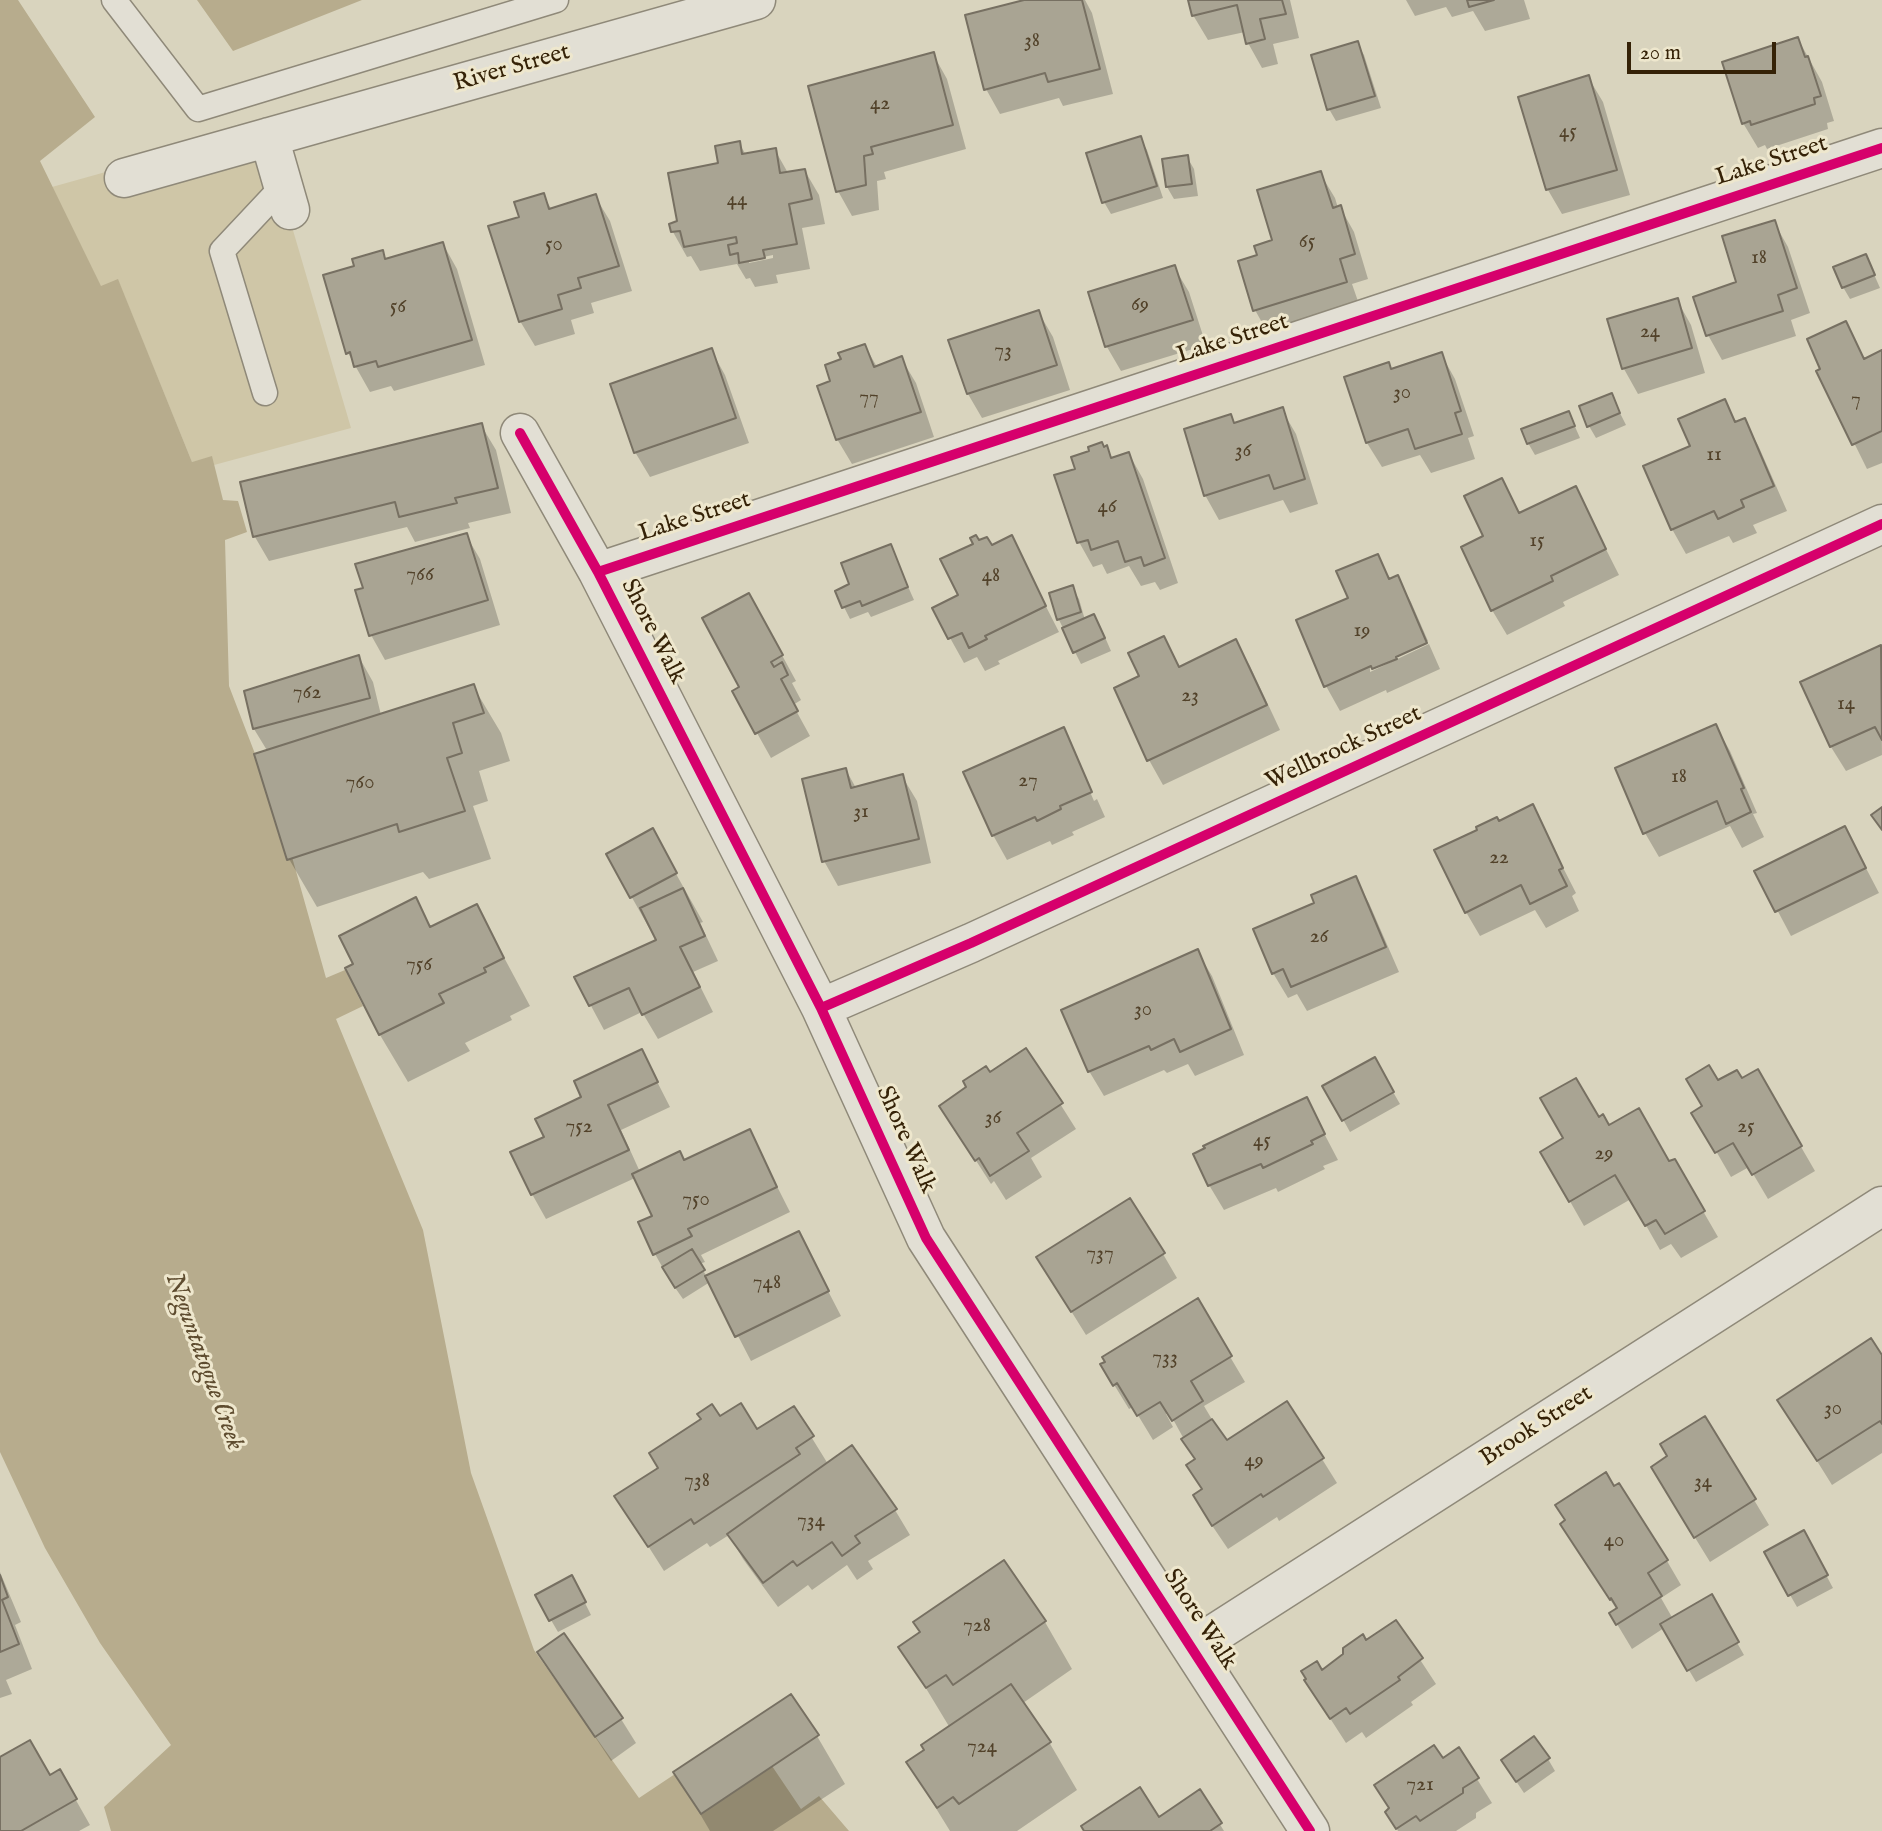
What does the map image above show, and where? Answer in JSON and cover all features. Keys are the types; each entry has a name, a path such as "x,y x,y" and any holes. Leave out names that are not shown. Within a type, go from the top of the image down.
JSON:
{"street":[{"name":"River Street","path":"124,178 756,0"},
{"path":"269,137 286,198"},
{"name":"Lake Street","path":"598,572 1882,148"},
{"name":"Shore Walk","path":"520,433 598,572 821,1008 926,1238 1310,1831"},
{"name":"Wellbrock Street","path":"821,1008 971,943 1882,524"},
{"name":"Brook Street","path":"1192,1648 1882,1206"}],"lane":[{"path":"114,0 198,109 556,0"},
{"path":"265,393 222,251 286,198"}],"shaded area":[{"path":"263,128 351,428 214,465 212,457 192,462 118,280 101,287 52,187"}],"water":[{"name":"Neguntatogue Creek","path":"0,0 18,0 95,117 40,161 101,286 118,279 192,462 212,456 223,500 238,501 247,532 225,540 229,686 285,832 326,978 345,970 363,1006 336,1019 423,1230 471,1473 534,1650 639,1798 678,1772 772,1766 801,1809 819,1796 849,1831 111,1831 104,1807 171,1745 100,1643 45,1548 0,1452"},
{"path":"197,0 362,0 233,51"}],"building":[{"path":"1024,0 1082,0 1100,69 1048,82 1045,73 984,90 965,15"},
{"path":"1188,0 1282,0 1286,14 1260,19 1265,39 1246,44 1237,5 1192,16"},
{"path":"1467,0 1494,0 1469,7"},
{"path":"1798,37 1805,57 1808,56 1821,96 1814,98 1815,104 1751,125 1750,121 1742,124 1722,62"},
{"path":"1358,41 1375,96 1327,110 1311,55"},
{"path":"934,52 953,125 871,147 873,154 864,156 866,185 836,192 808,86"},
{"path":"1589,75 1617,170 1546,190 1518,97"},
{"path":"1141,136 1157,186 1102,203 1086,153"},
{"path":"740,141 742,154 776,148 780,173 805,169 812,199 789,204 797,244 763,250 765,258 739,263 738,253 730,255 728,245 737,243 736,237 684,247 680,231 671,232 669,224 677,221 668,173 718,163 715,146"},
{"path":"1188,155 1192,184 1166,187 1162,159"},
{"path":"1321,171 1333,208 1341,205 1355,254 1340,259 1347,282 1253,311 1238,261 1257,255 1254,246 1272,240 1257,190"},
{"path":"544,193 549,209 596,194 619,266 578,278 581,288 558,295 562,309 519,322 488,226 519,217 514,202"},
{"path":"1775,220 1797,288 1778,295 1783,311 1706,336 1693,297 1736,282 1722,236"},
{"path":"443,242 472,340 378,367 376,361 354,367 350,352 346,354 323,275 354,266 352,259 383,250 385,259"},
{"path":"1866,254 1875,275 1842,288 1833,267"},
{"path":"1175,265 1193,320 1105,347 1088,292"},
{"path":"1678,298 1692,348 1622,369 1607,319"},
{"path":"1039,310 1057,365 967,394 948,340"},
{"path":"1846,321 1864,359 1882,350 1882,431 1852,445 1816,371 1820,369 1807,339"},
{"path":"865,344 874,367 902,356 921,412 836,440 817,386 830,381 825,365 841,359 838,353"},
{"path":"712,348 736,418 634,453 610,384"},
{"path":"1442,352 1461,411 1455,413 1462,434 1415,449 1408,429 1366,443 1344,377 1389,362 1391,369"},
{"path":"1612,393 1620,413 1587,427 1579,406"},
{"path":"1725,399 1735,422 1745,418 1774,486 1741,500 1744,507 1718,519 1714,511 1671,530 1643,466 1690,446 1678,419"},
{"path":"1283,407 1305,479 1274,489 1269,475 1204,496 1184,429 1231,414 1234,423"},
{"path":"1569,411 1575,426 1527,444 1521,429"},
{"path":"482,423 498,488 455,498 457,503 399,517 395,502 253,537 240,482"},
{"path":"1102,442 1104,447 1107,445 1111,458 1129,452 1165,558 1144,566 1141,557 1125,562 1118,541 1091,550 1088,540 1077,543 1054,475 1075,469 1071,457 1089,451 1088,447"},
{"path":"1502,478 1519,513 1576,486 1606,549 1551,576 1553,581 1491,611 1461,547 1483,536 1464,496"},
{"path":"467,533 488,600 369,636 355,590 363,588 355,564"},
{"path":"976,535 979,540 987,537 992,545 1012,535 1046,606 985,636 987,639 969,648 962,633 948,639 932,608 958,595 940,559 973,544 970,538"},
{"path":"891,544 908,587 862,606 860,601 842,608 835,591 849,584 841,563"},
{"path":"1378,554 1389,579 1398,575 1427,643 1396,657 1397,659 1372,669 1371,666 1324,687 1296,620 1348,598 1336,571"},
{"path":"1073,585 1081,612 1057,620 1049,593"},
{"path":"749,593 783,655 771,662 774,667 782,662 788,675 781,679 798,711 755,734 732,691 739,687 702,618"},
{"path":"1094,614 1105,638 1073,653 1062,628"},
{"path":"1164,636 1179,667 1236,639 1267,705 1147,761 1114,688 1139,676 1128,653"},
{"path":"1881,645 1882,740 1875,727 1830,747 1800,682"},
{"path":"359,655 370,698 253,729 244,691"},
{"path":"474,684 484,713 453,723 462,753 447,758 465,811 399,832 397,824 287,860 254,754"},
{"path":"1716,724 1744,788 1741,789 1751,812 1726,824 1717,801 1643,834 1615,768"},
{"path":"1064,727 1092,792 1060,806 1061,809 1037,821 1035,817 992,836 963,772"},
{"path":"846,768 851,788 903,774 919,839 822,862 802,779"},
{"path":"1533,804 1563,868 1559,870 1567,886 1530,904 1521,885 1465,913 1434,850 1477,830 1476,827 1497,817 1499,821"},
{"path":"1882,807 1882,830 1871,815"},
{"path":"1845,826 1866,868 1775,912 1754,871"},
{"path":"653,828 677,873 630,898 606,854"},
{"path":"1356,876 1386,947 1291,987 1283,969 1272,974 1253,929 1314,903 1311,895"},
{"path":"683,888 705,936 680,947 700,987 642,1015 629,988 589,1006 574,977 656,940 640,908"},
{"path":"416,897 430,927 477,904 504,958 484,968 486,972 439,994 444,1003 379,1035 345,968 353,964 339,936"},
{"path":"1198,949 1231,1029 1180,1052 1174,1039 1151,1050 1149,1046 1088,1072 1061,1010"},
{"path":"1026,1048 1063,1103 1017,1133 1029,1151 990,1176 979,1158 975,1161 939,1106 966,1087 963,1081 986,1066 990,1072"},
{"path":"642,1049 658,1082 608,1105 629,1150 531,1195 510,1152 544,1137 535,1119 581,1097 574,1081"},
{"path":"1375,1057 1394,1092 1342,1121 1322,1086"},
{"path":"1709,1065 1718,1080 1737,1070 1742,1078 1758,1069 1802,1146 1752,1175 1733,1143 1715,1153 1691,1113 1702,1106 1686,1079"},
{"path":"1576,1078 1599,1117 1603,1114 1609,1125 1639,1108 1669,1161 1675,1159 1705,1211 1665,1234 1656,1220 1645,1226 1615,1175 1569,1202 1540,1152 1563,1138 1540,1098"},
{"path":"1307,1097 1325,1134 1311,1141 1313,1144 1263,1168 1261,1164 1208,1186 1193,1154 1205,1148 1203,1146"},
{"path":"750,1129 777,1187 688,1229 692,1236 653,1255 638,1222 652,1216 632,1174 680,1151 684,1160"},
{"path":"1130,1198 1165,1253 1071,1312 1036,1257"},
{"path":"799,1231 829,1291 735,1337 705,1276"},
{"path":"692,1249 705,1270 675,1288 662,1267"},
{"path":"1198,1298 1232,1356 1191,1381 1203,1401 1172,1421 1160,1402 1137,1416 1117,1383 1113,1386 1100,1364 1105,1362 1102,1357"},
{"path":"1871,1338 1882,1355 1882,1424 1880,1421 1817,1461 1777,1400"},
{"path":"1287,1401 1324,1458 1212,1526 1193,1495 1202,1489 1186,1465 1195,1459 1181,1439 1212,1419 1227,1440"},
{"path":"741,1403 757,1429 794,1406 814,1436 796,1448 800,1454 694,1524 691,1519 648,1547 614,1496 658,1468 649,1453 701,1419 697,1414 712,1404 720,1416"},
{"path":"1705,1416 1756,1499 1694,1538 1651,1467 1667,1456 1660,1444"},
{"path":"852,1445 897,1509 855,1536 860,1543 842,1556 832,1542 797,1566 793,1561 763,1583 727,1534"},
{"path":"1606,1472 1614,1486 1619,1483 1668,1560 1648,1573 1662,1596 1616,1625 1609,1613 1617,1608 1560,1524 1565,1520 1555,1505"},
{"path":"1804,1530 1828,1575 1788,1596 1764,1552"},
{"path":"1004,1560 1046,1621 953,1685 946,1675 926,1688 898,1647 920,1632 913,1622"},
{"path":"0,1575 8,1597 2,1600 19,1644 0,1652"},
{"path":"572,1575 586,1602 549,1621 535,1595"},
{"path":"1712,1594 1739,1642 1687,1671 1660,1624"},
{"path":"1396,1620 1423,1658 1398,1677 1400,1680 1350,1714 1346,1708 1330,1719 1301,1671 1317,1661 1322,1670 1343,1654 1343,1648 1363,1634 1366,1640"},
{"path":"564,1633 623,1718 595,1737 537,1652"},
{"path":"1011,1684 1051,1742 959,1804 953,1797 937,1808 906,1762 924,1750 921,1745"},
{"path":"791,1694 819,1735 701,1814 673,1772"},
{"path":"1534,1736 1550,1758 1516,1782 1501,1760"},
{"path":"30,1740 50,1775 60,1769 77,1799 21,1831 0,1831 0,1757"},
{"path":"1434,1745 1443,1758 1459,1747 1479,1778 1463,1788 1463,1793 1420,1821 1416,1816 1396,1829 1385,1812 1389,1808 1374,1785"},
{"path":"1140,1787 1159,1817 1200,1789 1222,1823 1210,1831 1084,1831 1081,1826"}],"cycle path":[{"path":"598,572 1882,148"},
{"path":"520,433 598,572 821,1008 926,1238 1310,1831"},
{"path":"821,1008 971,943 1882,524"}]}
